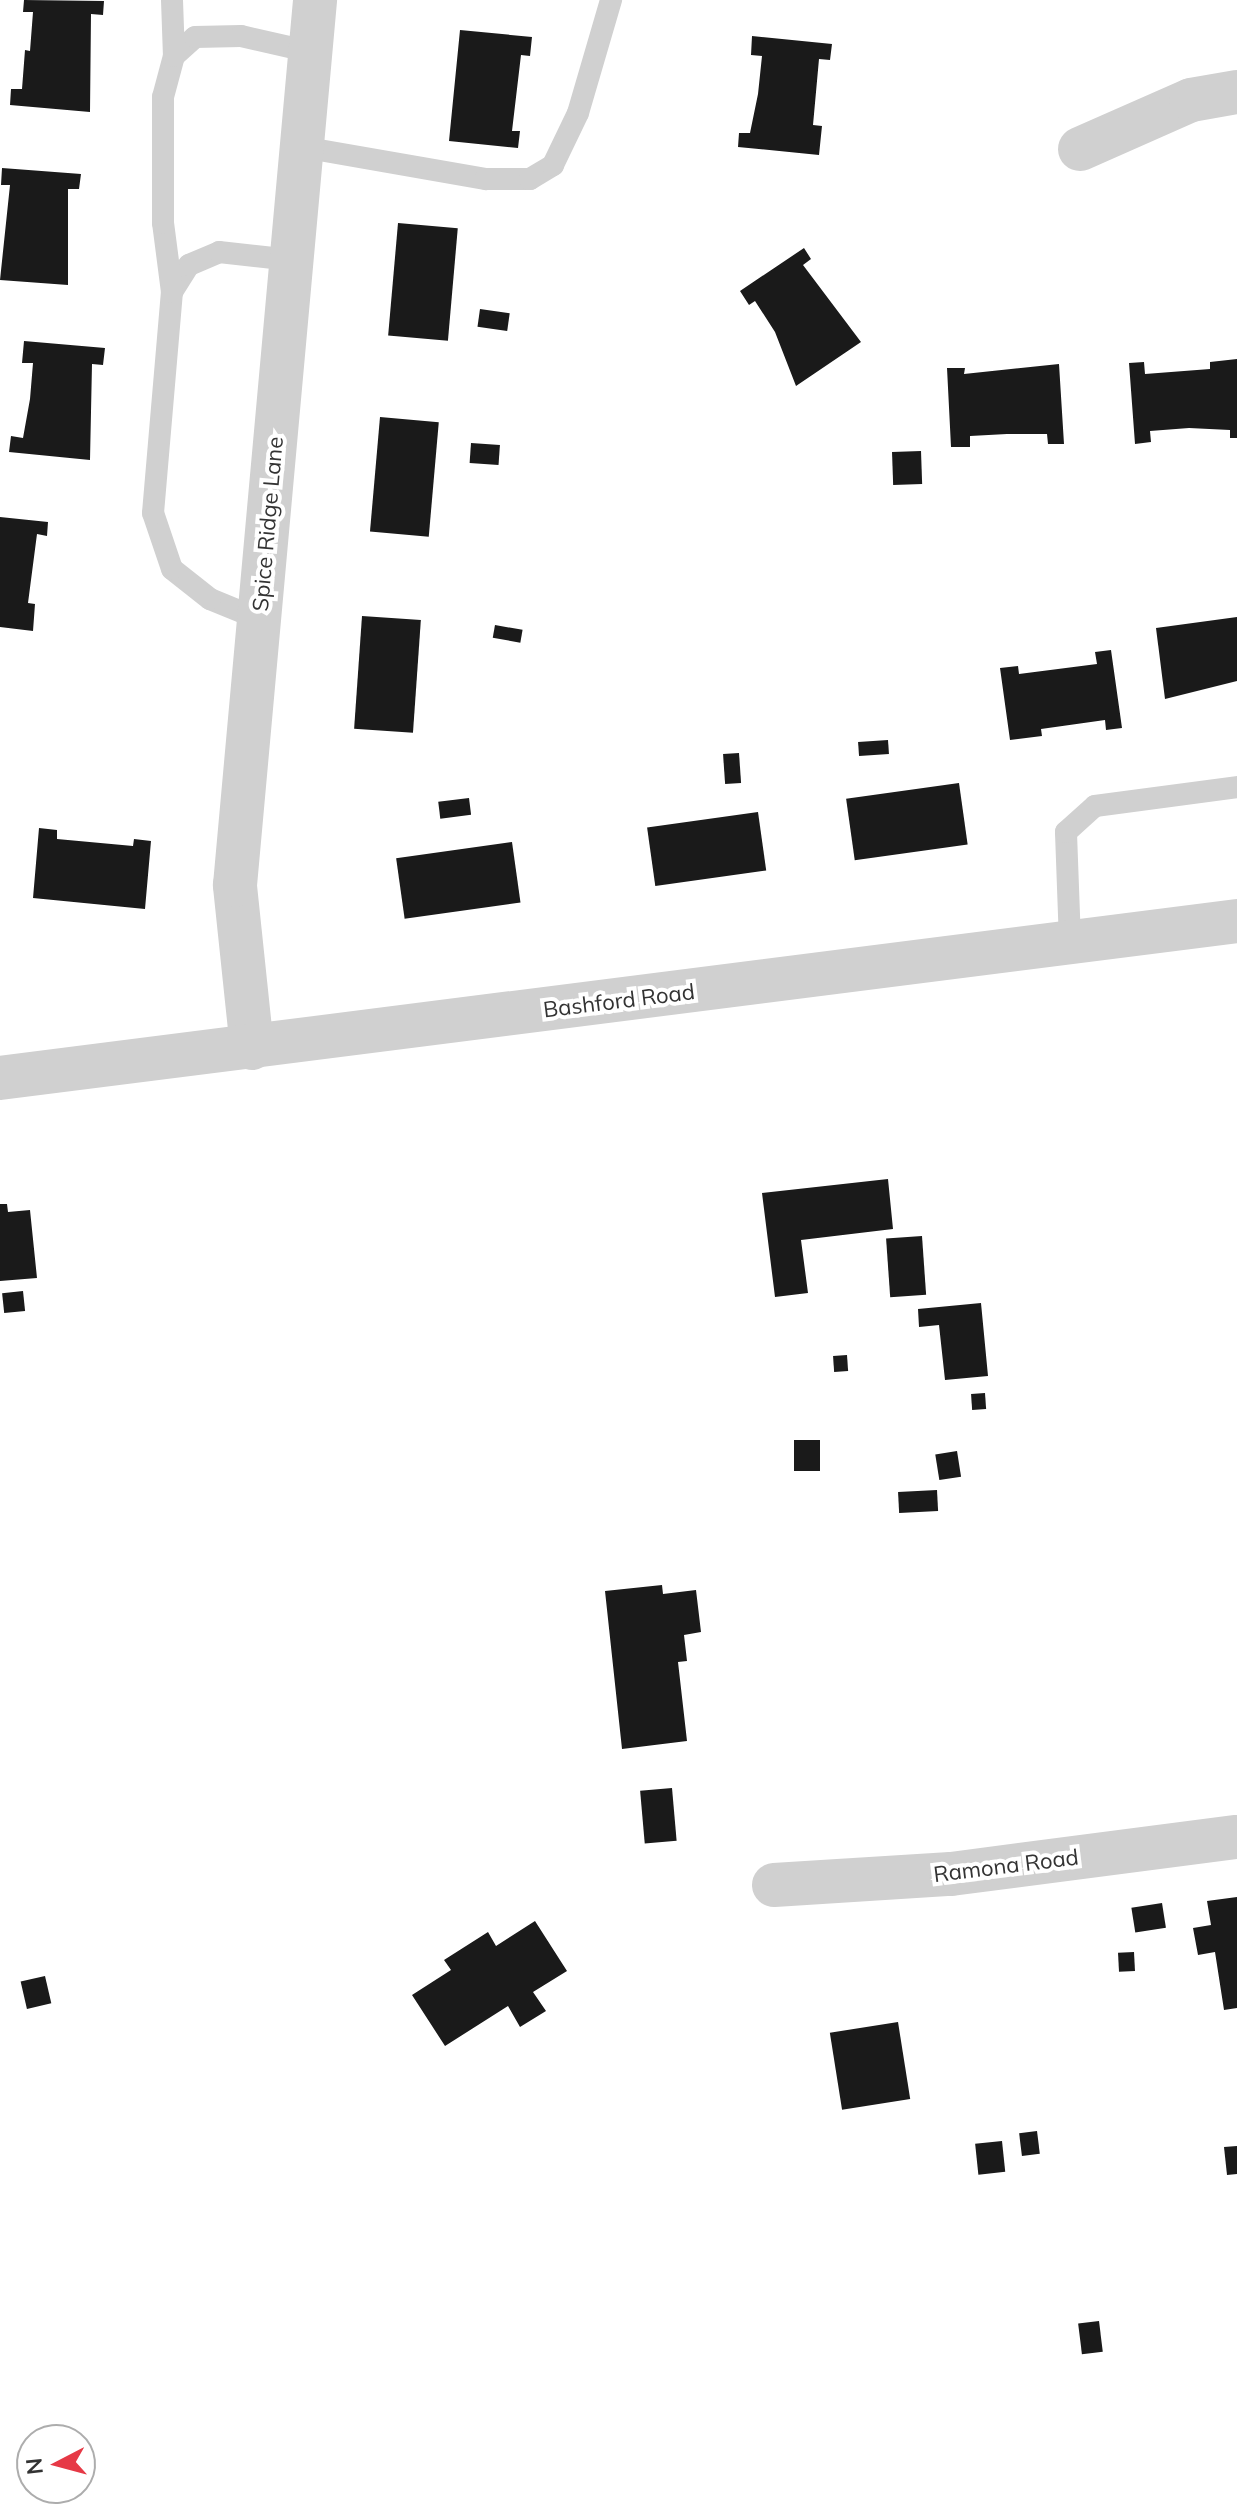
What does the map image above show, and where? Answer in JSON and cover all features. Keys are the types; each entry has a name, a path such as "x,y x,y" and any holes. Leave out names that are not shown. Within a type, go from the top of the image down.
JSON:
{"street":[{"name":"Spice Ridge Lane","path":"252,1048 235,885 315,0"},
{"path":"1080,149 1191,100 1237,92"},
{"name":"Bashford Road","path":"0,1078 1237,921"},
{"name":"Ramona Road","path":"774,1885 951,1874 1237,1837"}],"lane":[{"path":"172,0 174,56 159,141 172,292 153,513 172,569 210,599 259,619"},
{"path":"302,147 486,179 530,179 553,165 578,113 611,0"},
{"path":"174,56 195,37 241,36 311,52"},
{"path":"172,292 189,265 219,252 292,260"},
{"path":"1070,942 1066,832 1095,806 1237,787"}],"building":[{"path":"24,0 104,1 103,15 91,14 90,112 10,105 11,89 22,89 25,50 30,51 33,12 23,12"},
{"path":"460,30 532,37 530,56 521,55 512,131 520,131 518,148 449,141"},
{"path":"752,36 832,44 830,60 819,59 813,125 822,126 819,155 738,147 739,133 750,133 758,94 762,56 751,55"},
{"path":"2,168 81,174 79,189 68,189 68,285 0,280 10,185 1,185"},
{"path":"398,223 458,228 448,341 388,336"},
{"path":"804,248 811,259 803,265 861,342 796,386 775,332 755,301 749,305 740,291"},
{"path":"480,309 510,313 507,331 477,327"},
{"path":"24,341 105,348 103,365 92,364 90,460 9,452 11,436 23,438 30,399 33,363 22,363"},
{"path":"1237,359 1237,438 1230,438 1230,430 1189,428 1150,431 1151,442 1135,444 1129,363 1144,362 1145,374 1210,369 1210,362"},
{"path":"1059,364 1064,444 1048,444 1047,434 1007,434 970,436 970,447 951,447 947,368 965,368 964,374"},
{"path":"380,417 439,422 429,537 370,532"},
{"path":"471,443 500,445 499,465 470,463"},
{"path":"921,451 922,484 893,485 892,452"},
{"path":"0,517 48,522 47,536 37,534 28,603 35,604 33,631 0,627"},
{"path":"362,616 421,620 413,733 354,729"},
{"path":"1237,617 1237,681 1165,699 1156,628"},
{"path":"495,625 523,630 520,643 493,638"},
{"path":"1111,650 1122,728 1106,730 1105,720 1041,729 1042,736 1010,740 1000,668 1018,666 1019,674 1097,664 1095,652"},
{"path":"888,740 889,754 859,756 858,742"},
{"path":"739,753 741,783 725,784 723,754"},
{"path":"959,783 968,844 855,860 846,799"},
{"path":"469,798 471,815 440,819 438,802"},
{"path":"758,812 766,870 655,886 647,828"},
{"path":"39,828 57,830 57,839 133,846 134,839 151,841 145,909 33,898"},
{"path":"512,842 520,902 405,919 396,858"},
{"path":"888,1179 893,1229 801,1240 808,1293 775,1297 762,1193"},
{"path":"0,1204 7,1204 8,1212 30,1210 37,1278 0,1281"},
{"path":"922,1236 926,1295 890,1297 886,1239"},
{"path":"23,1291 25,1311 4,1313 2,1293"},
{"path":"981,1303 988,1376 945,1380 939,1325 919,1327 918,1309"},
{"path":"847,1355 848,1371 834,1372 833,1356"},
{"path":"985,1393 986,1409 972,1410 971,1394"},
{"path":"794,1440 820,1440 820,1471 794,1471"},
{"path":"957,1451 961,1477 939,1480 935,1454"},
{"path":"937,1490 938,1511 899,1513 898,1492"},
{"path":"662,1585 663,1594 696,1590 701,1632 684,1635 687,1661 678,1662 687,1741 622,1749 605,1591"},
{"path":"672,1788 677,1841 645,1844 640,1791"},
{"path":"1237,1897 1237,2008 1224,2010 1215,1952 1198,1955 1193,1928 1211,1925 1207,1901"},
{"path":"1162,1903 1166,1928 1135,1933 1131,1908"},
{"path":"535,1921 567,1971 533,1992 546,2011 520,2027 508,2006 445,2046 412,1995 451,1970 444,1960 488,1932 496,1946"},
{"path":"1134,1952 1135,1971 1119,1972 1118,1953"},
{"path":"45,1976 51,2003 27,2009 21,1982"},
{"path":"898,2022 910,2099 842,2110 830,2033"},
{"path":"1037,2131 1040,2154 1022,2156 1019,2133"},
{"path":"1002,2141 1005,2172 978,2175 975,2144"},
{"path":"1237,2146 1237,2174 1227,2175 1224,2147"},
{"path":"1099,2321 1103,2352 1082,2354 1078,2324"}]}
